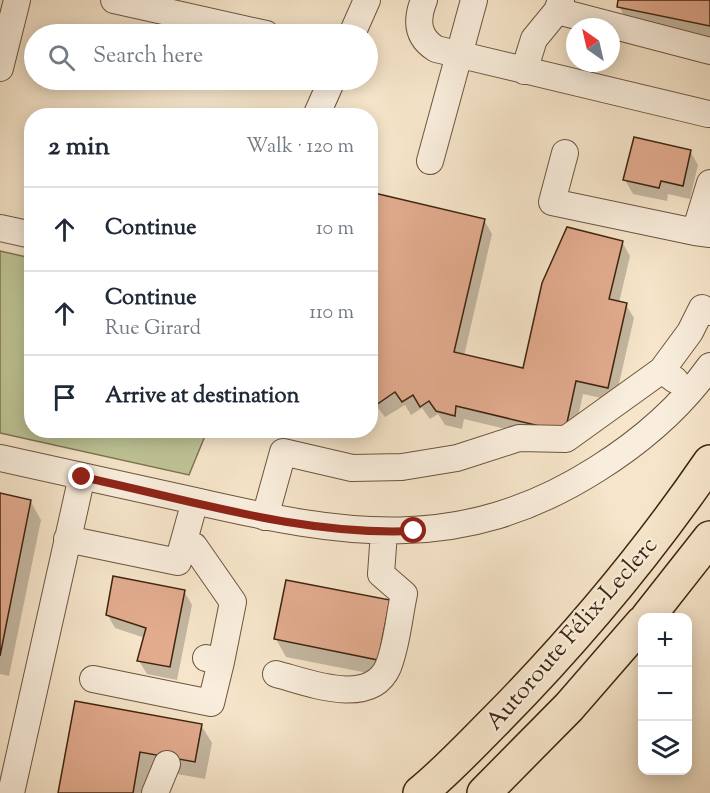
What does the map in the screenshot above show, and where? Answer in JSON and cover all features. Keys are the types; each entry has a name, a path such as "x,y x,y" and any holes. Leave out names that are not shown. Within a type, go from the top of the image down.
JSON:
{"highway":[{"name":"Autoroute Félix-Leclerc","path":"420,793 506,710 567,645 647,547 710,462"},
{"name":"Autoroute Félix-Leclerc","path":"651,613 710,538"},
{"name":"Autoroute Félix-Leclerc","path":"484,793 569,708 638,628"}],"street":[{"path":"0,68 17,0"},
{"path":"114,0 221,24"},
{"path":"356,24 367,0"},
{"path":"424,0 418,21 423,38 436,49 708,114"},
{"path":"430,161 474,0"},
{"path":"524,71 534,39 559,5 710,51"},
{"path":"320,108 328,90"},
{"path":"565,153 552,202 702,233 710,183"},
{"path":"0,228 24,233"},
{"path":"265,517 283,452 352,468 402,467 457,458 519,438 566,439 662,370 690,332 702,308 710,312"},
{"path":"0,458 265,517 326,528 384,532 450,526 493,516 543,498 615,457 654,427 691,391 710,366"},
{"path":"662,370 691,391"},
{"path":"11,793 82,477"},
{"path":"68,539 178,562 195,501"},
{"path":"276,674 327,686 353,689 370,685 383,675 392,655 404,594 381,574 384,532"},
{"path":"93,679 211,703 213,659 233,602 194,546 184,543"},
{"path":"155,793 167,764"}],"green space":[{"path":"0,251 24,256 24,438 204,438 189,475 0,433"}],"building":[{"path":"618,0 710,0 710,26 617,7"},
{"path":"634,137 691,150 683,186 661,181 659,188 623,180"},
{"path":"378,194 485,219 454,352 523,368 542,283 567,227 623,241 609,299 627,303 608,388 576,381 565,432 456,406 455,416 436,411 429,401 420,407 413,395 402,402 395,392 378,404"},
{"path":"0,493 31,500 0,656"},
{"path":"113,576 185,590 170,667 137,661 146,628 106,615"},
{"path":"286,580 390,600 378,660 274,639"},
{"path":"75,701 202,724 195,762 140,752 133,793 58,793"}],"route":[{"path":"82,477 338,530 414,531"}]}
